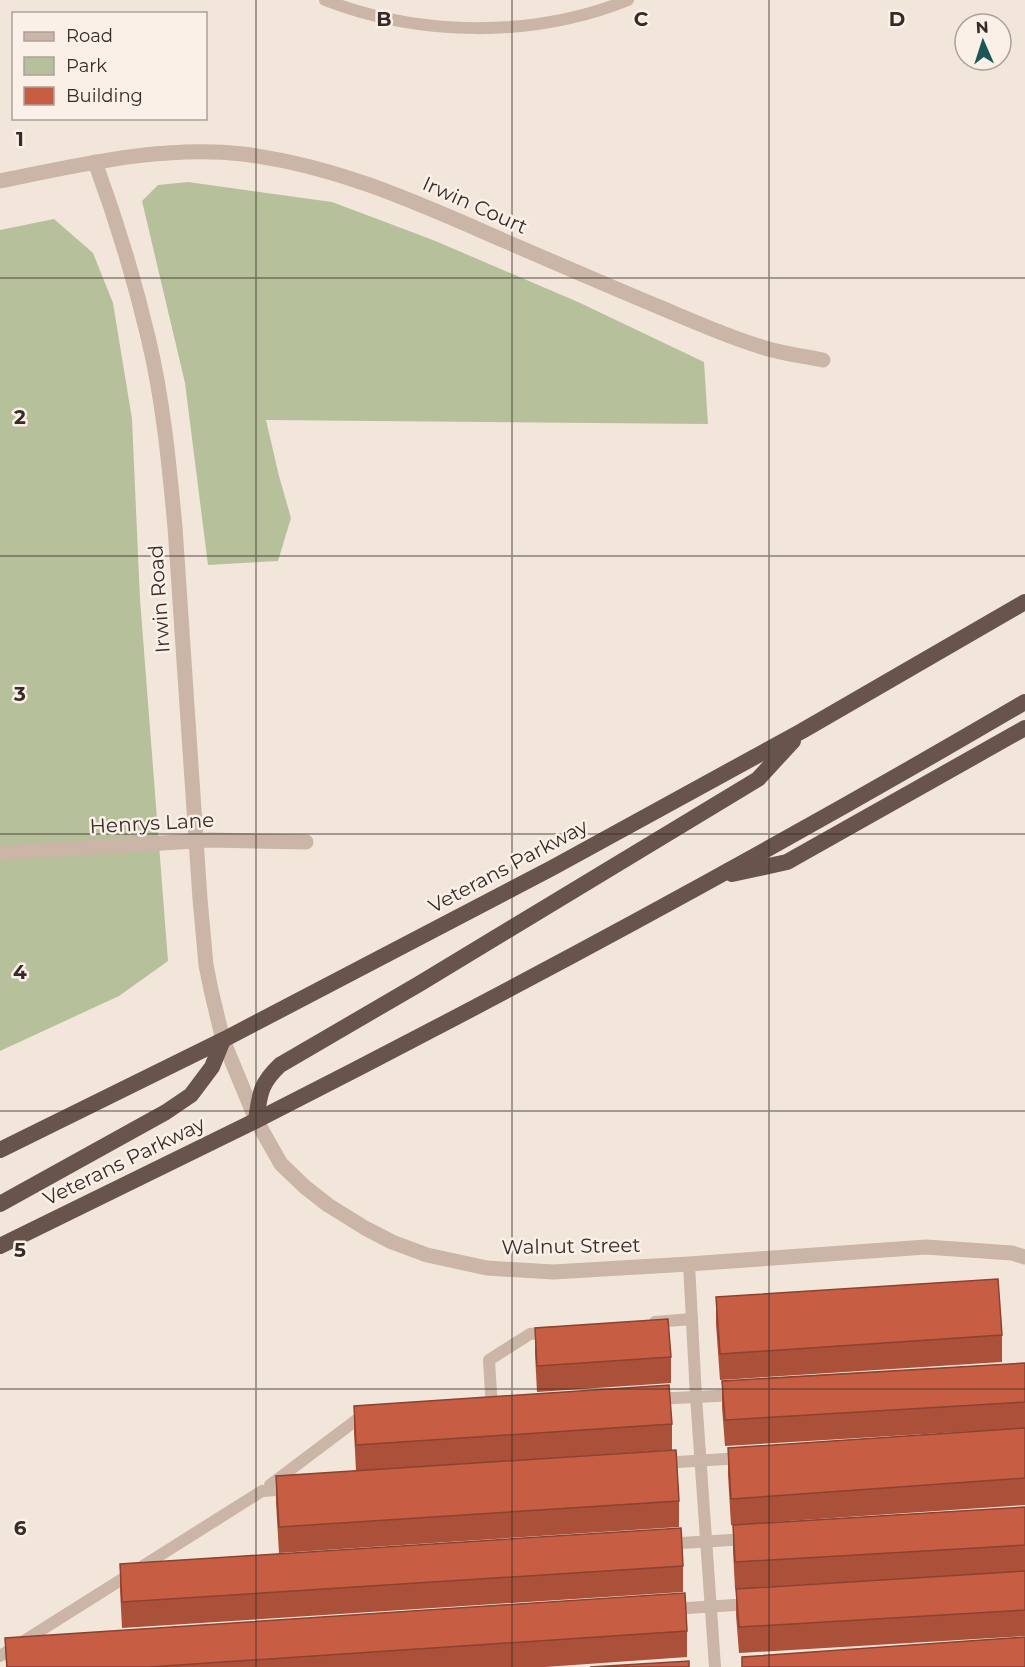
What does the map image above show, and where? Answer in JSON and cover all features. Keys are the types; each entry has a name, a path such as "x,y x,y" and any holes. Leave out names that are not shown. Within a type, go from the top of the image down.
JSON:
{"highway":[{"name":"Veterans Parkway","path":"0,1150 223,1040 542,873 802,730 1025,602"},
{"name":"Veterans Parkway","path":"0,1245 256,1120 428,1031 717,877 1025,702"},
{"path":"717,877 787,862 1025,728"},
{"path":"256,1120 260,1092 268,1076 280,1065 429,978 758,779 802,730"},
{"path":"0,1204 166,1112 191,1095 212,1066 223,1040"}],"street":[{"name":"Irwin Court","path":"0,181 95,162 156,153 242,154 294,163 348,177 413,200 564,267 706,326 766,348 823,360"},
{"name":"Irwin Road","path":"95,162 118,225 148,338 160,399 175,527 206,965 223,1040"},
{"name":"Henrys Lane","path":"0,853 211,840 306,842"},
{"name":"Walnut Street","path":"223,1040 256,1120 281,1164 328,1205 392,1242 427,1255 487,1268 553,1272 926,1247 1012,1253 1025,1257"}],"lane":[{"path":"325,0 388,19 429,25 504,27 573,18 628,0"},
{"path":"689,1264 715,1667"},
{"path":"646,1323 692,1319"},
{"path":"492,1410 489,1360 530,1335 565,1331"},
{"path":"639,1401 743,1394"},
{"path":"0,1656 51,1630 167,1556 262,1491 360,1418 382,1417"},
{"path":"654,1464 759,1457"},
{"path":"262,1491 298,1489"},
{"path":"647,1545 754,1539"},
{"path":"663,1610 758,1603"}],"green space":[{"path":"188,182 332,202 433,240 578,302 704,362 708,424 266,420 291,518 278,561 208,565 185,383 142,201 158,185"},
{"path":"54,219 93,253 113,303 132,419 140,599 168,961 119,996 0,1051 0,230"}],"building":[{"path":"998,1279 1002,1335 720,1354 716,1297"},
{"path":"668,1319 671,1357 537,1366 535,1328"},
{"path":"1025,1363 1025,1402 725,1420 722,1381"},
{"path":"669,1385 672,1424 356,1445 354,1406"},
{"path":"1025,1428 1025,1478 731,1499 728,1448"},
{"path":"676,1450 679,1501 279,1527 276,1476"},
{"path":"1025,1507 1025,1545 735,1562 733,1525"},
{"path":"681,1528 683,1566 122,1602 120,1564"},
{"path":"1025,1571 1025,1610 739,1627 736,1589"},
{"path":"685,1593 687,1631 149,1667 7,1667 5,1638"},
{"path":"1025,1637 1025,1667 742,1667 742,1657"},
{"path":"689,1661 689,1667 590,1667"}]}
